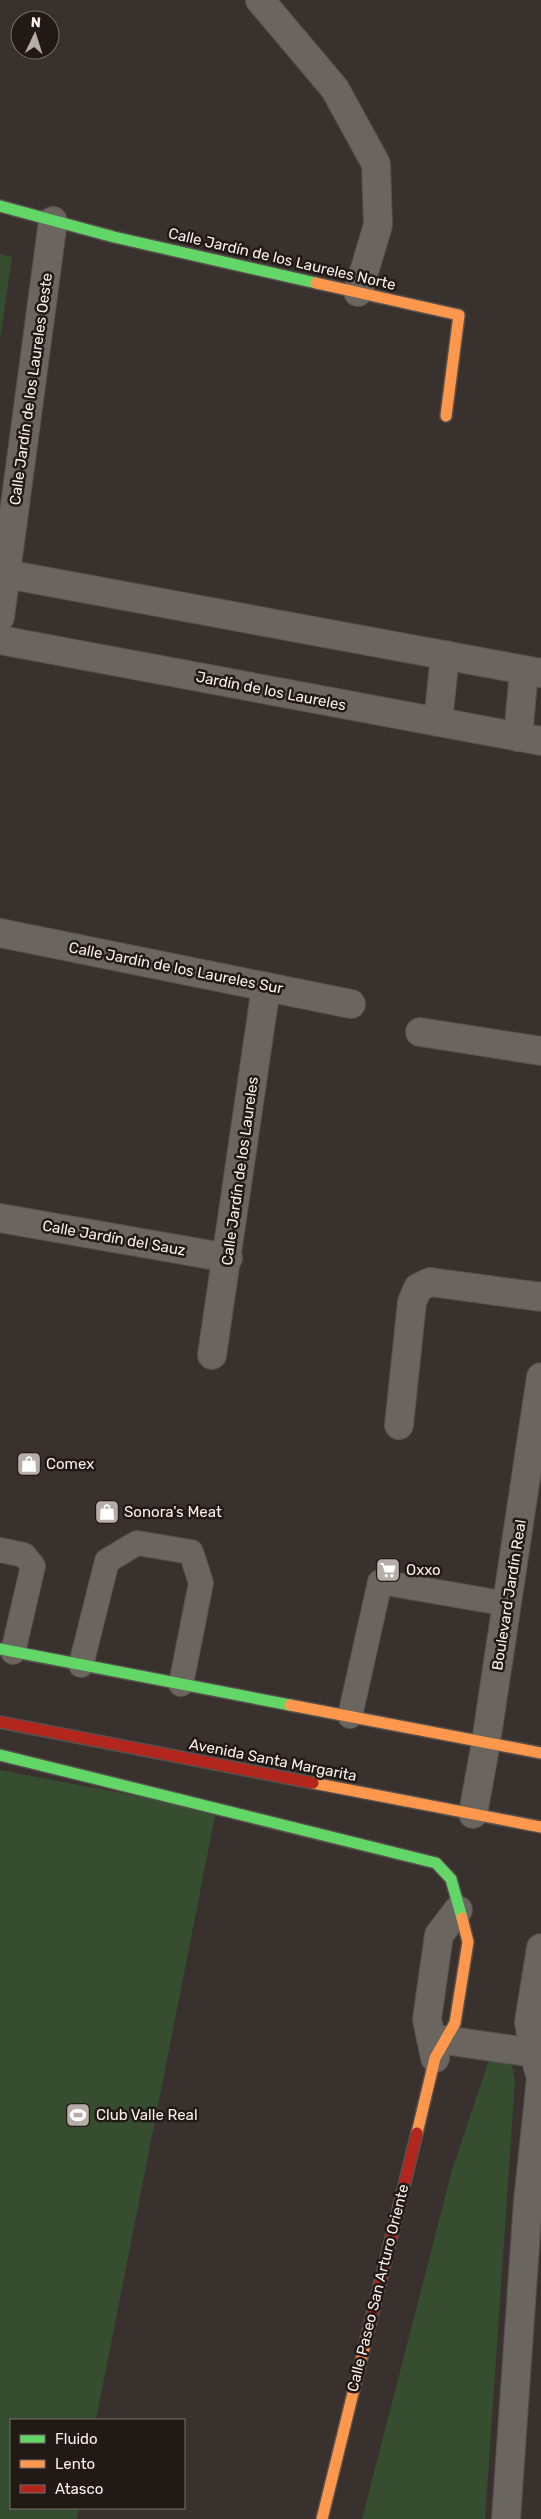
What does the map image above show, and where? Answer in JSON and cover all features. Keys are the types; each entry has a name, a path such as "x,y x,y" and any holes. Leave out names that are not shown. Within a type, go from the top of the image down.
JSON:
{"main road":[{"name":"Calle Jardín de los Laureles Norte","path":"0,206 53,221 274,274 459,315 446,416"},
{"path":"4,1653 81,1665 541,1752"},
{"name":"Avenida Santa Margarita","path":"0,1722 541,1827"},
{"path":"0,1755 410,1855 436,1863 451,1879 458,1900 458,1910"},
{"name":"Calle Paseo San Arturo Oriente","path":"322,2519 437,2046"}],"street":[{"path":"260,0 335,89 376,164 378,225 358,292"},
{"name":"Calle Jardín de los Laureles Oeste","path":"0,617 53,221"},
{"path":"6,574 532,672 529,739"},
{"name":"Jardín de los Laureles","path":"0,640 529,739"},
{"path":"438,722 445,656"},
{"name":"Calle Jardín de los Laureles Sur","path":"0,933 351,1004"},
{"name":"Calle Jardín de los Laureles","path":"212,1355 228,1258 266,987"},
{"path":"420,1032 541,1051"},
{"name":"Calle Jardín del Sauz","path":"0,1218 228,1258"},
{"path":"399,1425 412,1302 418,1288 430,1282 541,1297"},
{"name":"Boulevard Jardín Real","path":"473,1814 535,1456 541,1376"},
{"name":"Calle Paseo San Arturo Oriente","path":"437,2046 427,2019 439,1935 458,1910"},
{"path":"513,2518 528,2202 539,2066 529,2022 541,1948"},
{"path":"437,2046 539,2066"}],"lane":[{"path":"81,1665 107,1561 137,1542 191,1552 201,1583 180,1684"},
{"path":"0,1550 24,1555 33,1566 4,1653"},
{"path":"350,1716 380,1582 508,1604"}],"green space":[{"path":"0,254 12,257 0,340"},
{"name":"Club Valle Real","path":"0,1770 216,1811 96,2419 10,2419 10,2509 79,2509 77,2519 0,2519"},
{"path":"493,2058 506,2059 512,2065 515,2081 485,2519 362,2519 452,2170 488,2063"}],"traffic: fast":[{"path":"0,206 114,237 316,283"},
{"path":"0,1649 290,1705"},
{"path":"0,1755 436,1863 451,1879 462,1918"}],"traffic: slow":[{"path":"316,283 459,315 446,416"},
{"path":"290,1705 541,1753"},
{"path":"313,1783 541,1827"},
{"path":"417,2133 435,2058 455,2023 468,1942 462,1918"},
{"path":"322,2519 368,2332"}],"traffic: jam":[{"path":"0,1722 313,1783"},
{"path":"368,2332 417,2133"}],"place":[{"name":"Comex","path":"29,1464"},
{"name":"Sonora's Meat","path":"107,1512"},
{"name":"Oxxo","path":"388,1570"},
{"name":"Club Valle Real","path":"78,2115"}]}
